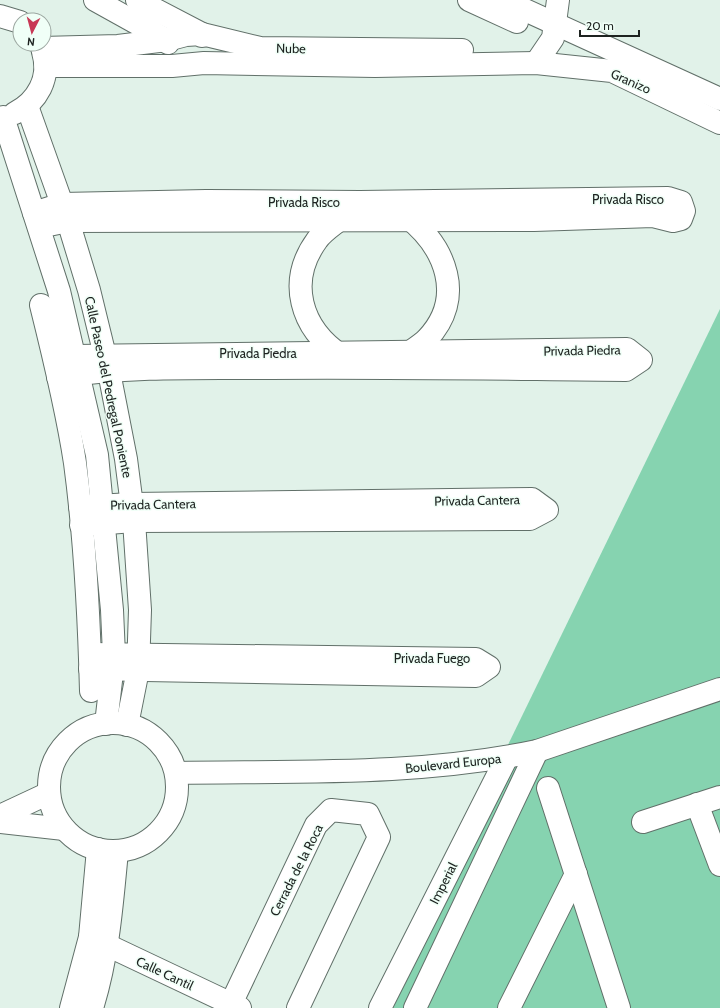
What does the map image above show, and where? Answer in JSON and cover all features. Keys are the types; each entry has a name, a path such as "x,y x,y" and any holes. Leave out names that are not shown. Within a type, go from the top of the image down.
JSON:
{"street":[{"path":"95,0 167,40 172,66"},
{"path":"137,0 202,34 204,63"},
{"path":"469,0 547,44"},
{"path":"503,0 547,44"},
{"path":"547,44 558,0"},
{"path":"0,16 12,19"},
{"name":"Nube","path":"43,53 118,46 167,40 186,35 202,34 260,48 375,57"},
{"name":"Nube","path":"43,53 172,66 204,63 375,57 547,44"},
{"name":"Granizo","path":"547,44 720,99"},
{"name":"Granizo","path":"547,44 612,71 720,123"},
{"path":"2,117 27,106 37,95 43,81 43,53"},
{"name":"Calle Paseo del Pedregal Poniente","path":"27,106 65,212 89,290 126,459 140,610 138,663 127,725"},
{"name":"Calle Paseo del Pedregal Poniente","path":"2,117 59,291 66,367 97,455 104,513 112,610 113,662 106,724"},
{"name":"Privada Risco","path":"36,220 65,212 206,211 360,202 387,202 533,210 653,216 673,222 681,219 684,212 681,202 668,198 533,210 412,221 339,221 206,211"},
{"path":"358,367 336,352 316,333 304,310 300,285 305,260 318,238 360,202"},
{"path":"387,202 412,221 429,238 442,256 448,278 447,300 440,321 427,339 389,369"},
{"path":"41,306 66,367 89,614 91,690"},
{"name":"Privada Piedra","path":"66,367 106,364 223,360 336,352 412,351 518,360 389,369 223,360"},
{"name":"Privada Cantera","path":"80,516 132,512 407,511 530,519 547,510 532,499 407,511"},
{"name":"Privada Fuego","path":"90,662 265,664 476,659 490,667 476,676 265,664"},
{"name":"Boulevard Europa","path":"176,773 388,769 445,766 507,757 537,751 720,689"},
{"path":"106,724 127,725 144,731 159,742 169,756 176,773 177,795 171,816 157,834 139,846 107,850 80,842 64,829 54,812 49,793 50,774 57,755 70,740 86,729 106,724"},
{"path":"415,1008 537,751"},
{"name":"Imperial","path":"380,1008 507,757"},
{"path":"548,788 619,1008"},
{"path":"0,816 49,793"},
{"path":"643,822 720,797"},
{"path":"697,804 720,865"},
{"name":"Cerrada de la Roca","path":"234,1007 316,825 331,810 368,814 379,837 298,1008"},
{"path":"0,822 64,829"},
{"path":"71,1008 90,993 99,941 107,850"},
{"path":"509,1008 576,874"},
{"name":"Calle Cantil","path":"99,941 234,1007"}],"green space":[{"path":"720,309 720,1008 380,1008"}]}
